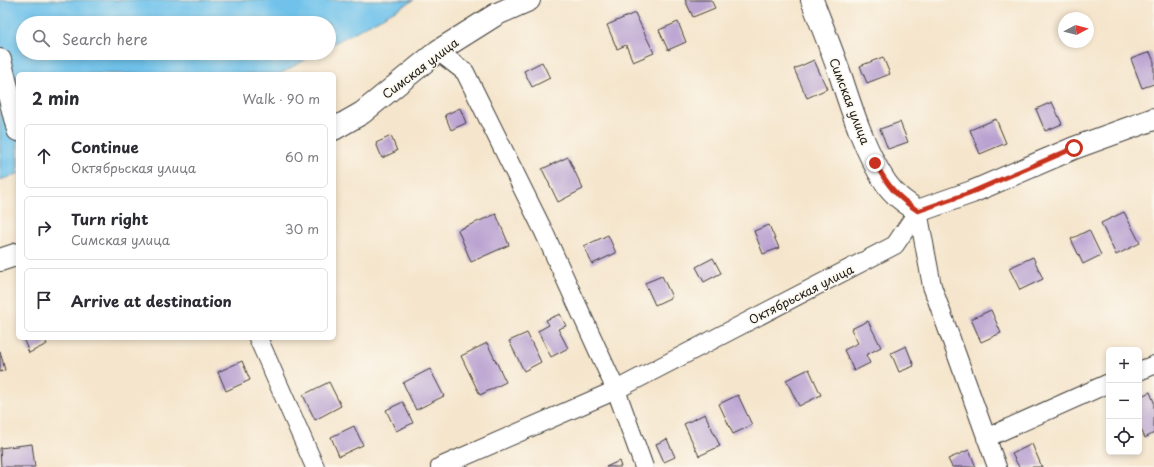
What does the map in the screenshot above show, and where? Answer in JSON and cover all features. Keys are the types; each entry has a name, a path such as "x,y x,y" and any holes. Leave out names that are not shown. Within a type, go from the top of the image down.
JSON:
{"main road":[{"name":"Симская улица","path":"336,128 362,112 438,51 497,14 529,0"},
{"name":"Симская улица","path":"812,0 856,121 875,163 886,184 903,201 918,211"},
{"path":"0,60 16,122"},
{"path":"918,211 972,192 1074,148 1154,119"},
{"path":"0,260 16,255"}],"street":[{"path":"438,51 465,72 543,230 616,390 644,467"},
{"path":"918,211 932,286 997,467"},
{"name":"Октябрьская улица","path":"440,467 616,390 895,246 918,211"},
{"path":"259,340 315,467"},
{"path":"1142,370 1154,365"},
{"path":"986,438 1106,384"}],"water":[{"path":"0,0 414,0 336,42 336,16 16,16 16,60 305,60 284,72 16,72 16,175 0,180"}],"building":[{"path":"685,0 711,0 715,8 693,17"},
{"path":"635,13 654,53 633,62 626,45 617,49 607,25"},
{"path":"678,22 686,42 668,50 659,30"},
{"path":"1150,52 1154,62 1154,84 1142,88 1131,59"},
{"path":"883,57 890,74 867,83 860,66"},
{"path":"814,60 827,89 807,98 794,69"},
{"path":"542,62 550,78 532,87 524,71"},
{"path":"1052,102 1062,124 1045,131 1036,109"},
{"path":"460,108 466,123 451,130 445,115"},
{"path":"996,119 1006,143 980,154 970,130"},
{"path":"900,122 908,142 888,149 880,129"},
{"path":"391,136 397,151 382,158 376,143"},
{"path":"568,157 583,189 558,202 542,169"},
{"path":"1124,212 1140,243 1116,255 1101,223"},
{"path":"496,214 509,245 471,262 458,230"},
{"path":"769,225 779,248 763,254 754,231"},
{"path":"1089,230 1101,255 1083,264 1071,239"},
{"path":"608,235 616,253 592,264 584,246"},
{"path":"1033,257 1043,279 1020,290 1009,268"},
{"path":"713,258 721,273 704,282 696,267"},
{"path":"662,276 672,297 655,305 645,283"},
{"path":"991,310 1001,333 981,342 971,319"},
{"path":"560,314 566,326 558,329 568,348 551,357 538,331 549,325 546,320"},
{"path":"868,321 881,347 866,355 870,363 854,371 844,350 858,343 851,329"},
{"path":"527,333 541,362 524,371 509,341"},
{"path":"24,340 45,340 47,344 29,353"},
{"path":"487,343 506,382 480,395 461,356"},
{"path":"906,346 914,366 899,372 891,353"},
{"path":"0,351 5,370 0,372"},
{"path":"242,361 250,380 226,391 218,372"},
{"path":"430,369 444,396 416,410 403,383"},
{"path":"809,369 821,395 799,406 786,380"},
{"path":"329,382 341,406 315,420 303,395"},
{"path":"1150,392 1154,402 1154,433 1145,438 1142,432 1142,396"},
{"path":"738,395 752,425 733,434 719,404"},
{"path":"403,402 413,423 396,431 386,410"},
{"path":"705,414 720,446 699,456 684,424"},
{"path":"354,426 363,445 339,456 331,437"},
{"path":"667,439 675,457 664,462 656,444"},
{"path":"32,444 35,467 1,467 0,448"},
{"path":"1032,444 1042,467 1019,467 1012,454"},
{"path":"969,450 976,467 952,467 948,459"},
{"path":"619,461 621,467 606,467"}],"route":[{"path":"875,163 886,184 903,201 918,211 972,192 1074,148"}]}
